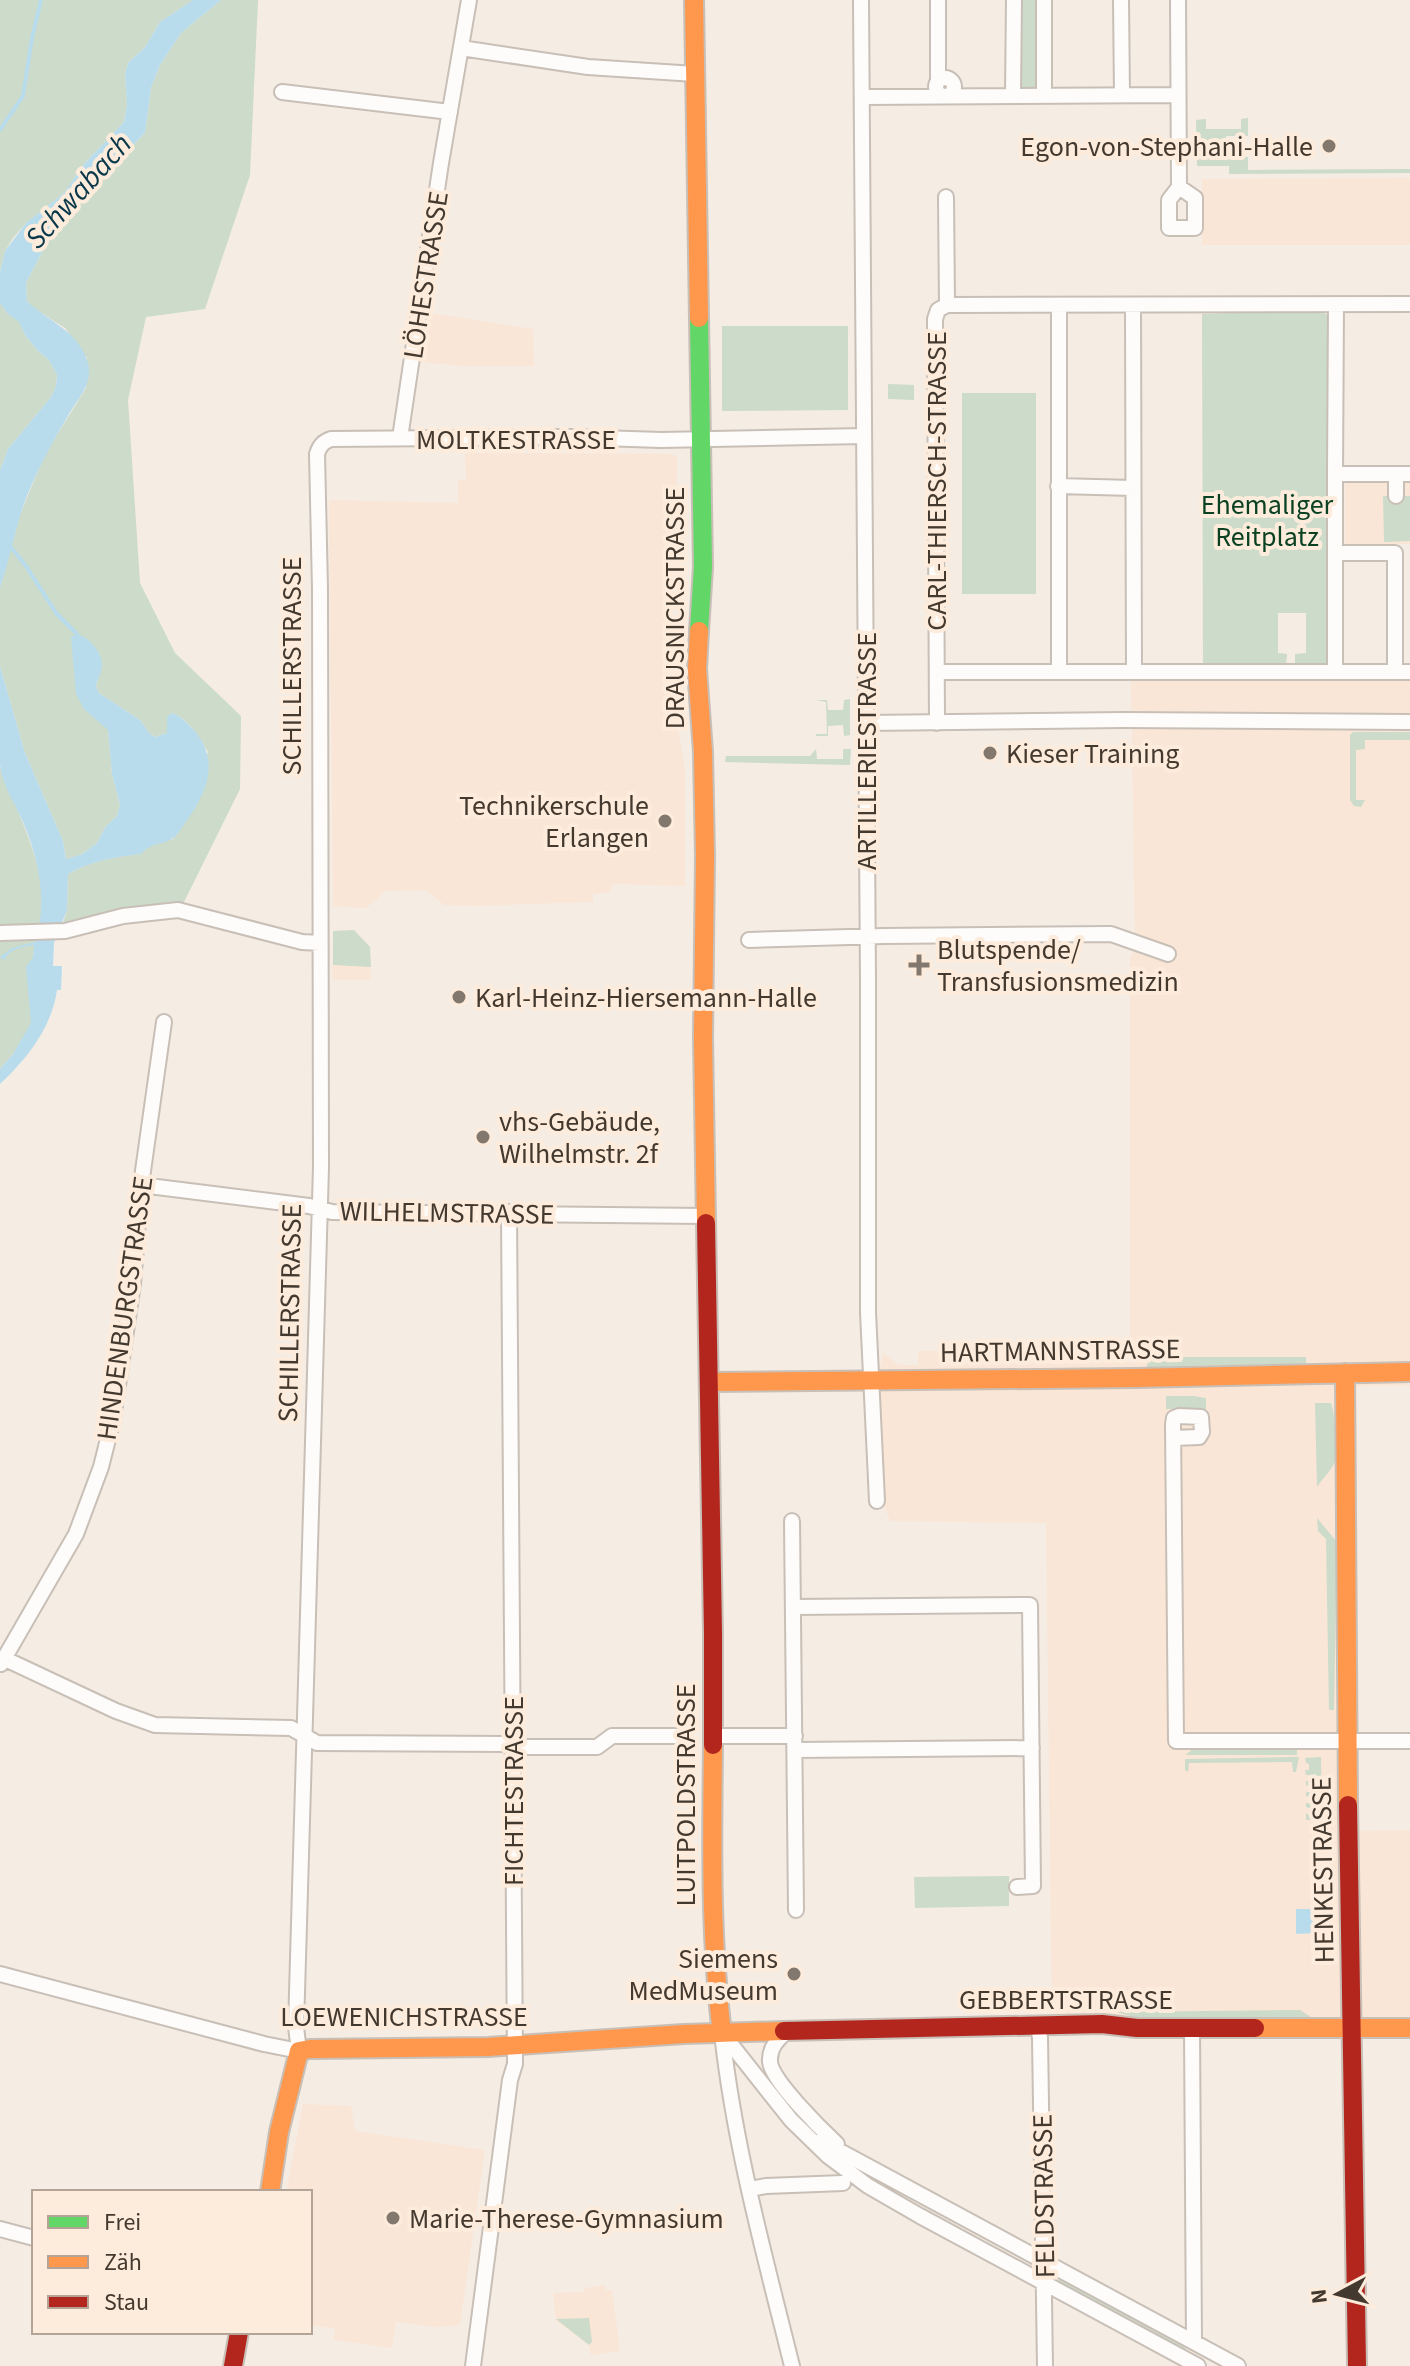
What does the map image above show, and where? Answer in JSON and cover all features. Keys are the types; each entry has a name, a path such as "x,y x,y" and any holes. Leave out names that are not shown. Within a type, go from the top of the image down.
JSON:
{"main road":[{"name":"DRAUSNICKSTRASSE","path":"694,0 703,567 697,669 705,819 703,1007 706,1216"},
{"name":"LUITPOLDSTRASSE","path":"706,1216 713,1930 722,2033"},
{"name":"HARTMANNSTRASSE","path":"710,1382 1410,1372"},
{"name":"HENKESTRASSE","path":"1345,1373 1345,1633 1357,2366"},
{"name":"GEBBERTSTRASSE","path":"722,2033 1102,2024 1137,2028 1410,2028"},
{"name":"LOEWENICHSTRASSE","path":"299,2051 321,2048 515,2046 722,2033"},
{"name":"SCHILLERSTRASSE","path":"270,2190 279,2132 299,2051"},
{"path":"233,2366 239,2334"}],"street":[{"name":"LÖHESTRASSE","path":"400,438 469,0"},
{"name":"ARTILLERIESTRASSE","path":"861,0 868,1299 877,1501"},
{"path":"938,0 936,89 946,95"},
{"path":"1013,95 1014,0"},
{"path":"1044,0 1044,95"},
{"path":"1121,0 1122,95"},
{"path":"1178,0 1179,187"},
{"path":"461,48 588,67 695,74"},
{"path":"282,92 450,112"},
{"path":"862,97 1178,95"},
{"name":"CARL-THIERSCH-STRASSE","path":"937,723 935,319 938,310 947,305 946,197"},
{"path":"1335,672 1336,304"},
{"path":"947,305 1410,304"},
{"path":"1059,305 1059,672"},
{"path":"1133,305 1134,672"},
{"name":"MOLTKESTRASSE","path":"331,439 864,436"},
{"name":"SCHILLERSTRASSE","path":"299,2051 296,2027 320,1209 320,589 317,454 323,442 331,439"},
{"path":"1335,474 1403,474 1396,496"},
{"path":"1058,486 1133,488"},
{"path":"937,672 1403,672 1395,547 1335,553"},
{"path":"866,723 1112,720 1410,722"},
{"path":"0,933 65,931 123,916 178,910 302,942 320,943"},
{"path":"749,940 1111,934 1168,954"},
{"name":"HINDENBURGSTRASSE","path":"2,1662 76,1534 101,1467 113,1419 133,1284 141,1185 164,1022"},
{"name":"WILHELMSTRASSE","path":"141,1185 332,1212 706,1216"},
{"name":"FICHTESTRASSE","path":"473,2366 510,2080 515,2064 509,1212"},
{"path":"1173,1438 1176,1741 1410,1741"},
{"path":"792,1521 796,1910"},
{"path":"794,1607 1030,1605 1033,1886 1017,1887"},
{"path":"2,1662 155,1725 291,1728 317,1743 597,1747 612,1736 681,1736"},
{"path":"712,1736 795,1743 1032,1748"},
{"name":"LOEWENICHSTRASSE","path":"0,1974 299,2051"},
{"name":"FELDSTRASSE","path":"1038,2026 1045,2366"},
{"path":"1192,2028 1194,2342"},
{"path":"788,2031 776,2042 770,2060 780,2081 813,2121 911,2212 1198,2366"},
{"path":"722,2033 761,2083 828,2156 1044,2262 1238,2366"},
{"name":"LUITPOLDSTRASSE","path":"722,2033 726,2071 750,2189 792,2366"},
{"path":"806,2134 852,2157"},
{"path":"750,2189 843,2183"},
{"path":"0,2229 32,2237"}],"shaded area":[{"path":"1410,178 1410,245 1202,245 1202,179"},
{"path":"430,313 533,329 534,366 461,366 421,362"},
{"path":"465,453 672,454 677,457 669,675 685,769 685,886 612,884 611,892 593,894 593,902 474,906 444,905 426,890 386,891 366,908 333,906 329,500 458,503 458,480 466,480"},
{"path":"1345,483 1410,483 1410,544 1345,544"},
{"path":"1329,664 1335,671 1410,671 1410,1386 1346,1386 1350,1831 1410,1830 1410,2026 1052,2020 1046,1523 890,1521 879,1493 877,1382 883,1353 899,1365 918,1365 918,1351 939,1351 939,1364 1130,1362 1130,958 1135,947 1131,679 1203,665 1286,667"},
{"path":"354,930 370,947 371,980 332,980 333,931"},
{"name":"Marie-Therese-Gymnasium","path":"303,2104 351,2106 355,2131 485,2150 460,2325 435,2327 396,2322 392,2348 334,2340 335,2329 312,2325 312,2190 286,2190"},
{"path":"605,2285 606,2290 612,2290 620,2351 591,2355 589,2345 556,2321 553,2293 584,2292 585,2288"}],"green space":[{"path":"0,0 193,0 160,22 145,47 128,63 124,122 84,164 64,193 26,223 13,238 5,251 0,272"},
{"path":"221,0 258,0 250,175 205,309 146,317 128,400 140,583 175,653 241,716 240,789 182,906 60,932 67,910 68,874 103,860 140,854 148,846 173,839 208,752 193,729 178,716 172,713 167,717 167,733 155,737 140,720 99,693 96,686 102,665 84,709 108,729 112,774 120,805 117,816 106,826 97,843 82,854 66,859 63,841 25,753 0,666 0,588 20,515 44,456 86,388 87,358 65,328 27,301 26,283 50,237 96,182 145,133 151,88 160,65 181,33"},
{"path":"1016,0 1040,0 1041,90 1017,89"},
{"path":"1248,118 1248,136 1226,136 1226,157 1248,157 1248,170 1410,169 1410,173 1229,174 1229,166 1197,166 1196,120 1206,119 1206,129 1241,129 1241,119"},
{"path":"0,303 7,313 20,322 25,335 49,360 57,375 51,397 8,449 0,470"},
{"name":"Ehemaliger Reitplatz","path":"1315,310 1328,315 1331,320 1329,664 1295,665 1295,654 1306,653 1306,613 1278,613 1278,653 1287,654 1286,667 1203,665 1202,314"},
{"path":"722,326 848,326 848,410 722,411"},
{"path":"888,384 914,385 914,400 888,399"},
{"path":"962,393 1036,393 1036,594 962,594"},
{"path":"1383,496 1410,496 1410,541 1384,542"},
{"path":"850,699 850,735 844,736 843,725 828,726 828,736 816,736 827,734 826,702 816,700 827,700 828,710 843,710 844,700"},
{"path":"1353,732 1410,732 1410,740 1365,740 1365,749 1356,750 1356,800 1365,800 1361,807 1354,806 1350,800 1350,735"},
{"path":"816,749 817,759 843,759 843,749 851,749 850,765 725,762 726,756 810,756"},
{"path":"0,767 34,854 42,890 42,907 33,955 31,1023 22,1041 0,1069"},
{"path":"354,930 370,947 371,967 333,965 333,931"},
{"path":"1306,1357 1306,1364 1147,1368 1147,1364 1156,1359"},
{"path":"1166,1396 1206,1398 1206,1409 1166,1409"},
{"path":"1315,1403 1331,1403 1337,1441 1332,1468 1317,1487"},
{"path":"1317,1518 1337,1542 1334,1710 1329,1710 1326,1539 1318,1531"},
{"path":"1192,1750 1297,1750 1297,1755 1185,1755"},
{"path":"1299,1757 1296,1772 1293,1772 1292,1762 1189,1763 1188,1772 1185,1770 1185,1759"},
{"path":"1321,1757 1322,1819 1306,1820 1306,1814 1310,1814 1306,1807 1309,1803 1306,1781 1309,1781 1309,1775 1305,1770 1309,1770 1309,1764 1305,1758"},
{"path":"1009,1876 1009,1906 915,1908 914,1877"},
{"path":"1300,2010 1311,2017 1145,2020 1116,2012"},
{"path":"1061,2277 1190,2346 1181,2351 1057,2282"},
{"path":"589,2318 592,2342 589,2345 556,2319"}],"water":[{"name":"Schwabach","path":"193,0 221,0 181,33 160,65 151,88 145,133 96,182 50,237 26,283 27,301 69,334 83,350 89,376 29,490 0,588 0,470 8,449 51,397 57,375 49,360 25,335 19,322 0,303 0,272 5,251 26,223 64,193 84,164 124,122 128,63 145,47 160,22"},
{"path":"77,634 90,642 102,661 96,686 99,693 140,720 155,737 167,733 167,717 172,713 180,717 201,740 209,764 208,776 200,799 173,838 141,854 103,860 68,874 67,910 54,943 53,966 62,966 61,990 57,990 50,1017 37,1042 0,1084 0,1069 31,1023 26,967 33,957 34,945 13,951 4,960 0,957 12,948 35,942 41,897 33,851 1,772 0,666 25,753 63,841 66,859 82,854 97,843 106,826 117,816 120,805 112,774 108,730 84,709 76,694 71,637"},
{"path":"1296,1909 1316,1909 1317,1933 1296,1934"}],"waterway":[{"path":"0,130 23,96 41,0"},
{"path":"10,546 56,613 77,634"}],"traffic: fast":[{"path":"699,318 703,567 699,631"}],"traffic: slow":[{"path":"694,0 699,318"},
{"path":"699,631 697,669 703,752 705,856 703,1038 706,1223"},
{"path":"710,1382 1410,1372"},
{"path":"1345,1373 1348,1805"},
{"path":"713,1745 714,1925 722,2033"},
{"path":"1255,2028 1410,2028"},
{"path":"270,2190 279,2132 299,2051 488,2047 684,2034 784,2031"}],"traffic: jam":[{"path":"706,1223 713,1745"},
{"path":"1348,1805 1357,2366"},
{"path":"784,2031 1102,2024 1137,2028 1255,2028"},
{"path":"233,2366 239,2334"}],"place":[{"name":"Egon-von-Stephani-Halle","path":"1329,146"},
{"name":"Kieser Training","path":"990,753"},
{"name":"Technikerschule Erlangen","path":"665,821"},
{"name":"Blutspende/ Transfusionsmedizin","path":"919,965"},
{"name":"Karl-Heinz-Hiersemann-Halle","path":"459,997"},
{"name":"vhs-Gebäude, Wilhelmstr. 2f","path":"483,1137"},
{"name":"Siemens MedMuseum","path":"794,1974"},
{"name":"Marie-Therese-Gymnasium","path":"393,2218"}]}
